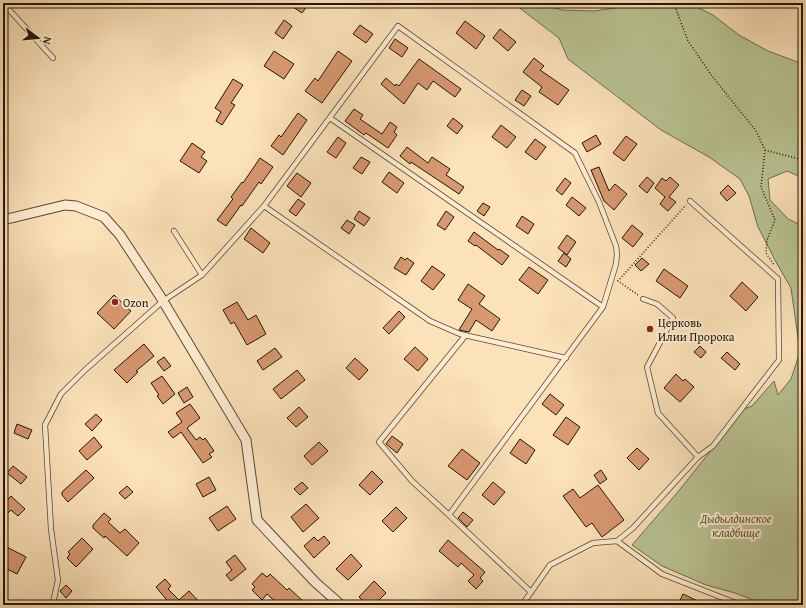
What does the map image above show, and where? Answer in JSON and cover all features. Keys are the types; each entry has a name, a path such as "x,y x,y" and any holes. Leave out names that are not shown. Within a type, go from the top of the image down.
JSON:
{"street":[{"path":"3,220 65,206 76,206 104,217 120,234 163,301 246,440 257,520 315,582 341,605"}],"lane":[{"path":"3,3 53,58"},
{"path":"55,605 53,603 58,580 51,529 45,425 62,394 85,370 163,301 202,275 264,206 398,26 575,153 599,202 616,246 616,264 603,307 449,515"},
{"path":"330,118 603,307"},
{"path":"522,605 550,565 593,544 617,540 633,528 698,457 713,446 779,360 778,279 690,201"},
{"path":"264,206 430,321 465,336 566,358"},
{"path":"174,231 202,275"},
{"path":"643,299 657,304 673,318 647,367 658,413 698,457"},
{"path":"465,336 379,442 412,481 531,592"},
{"path":"617,540 662,574 741,605"}],"path":[{"path":"675,3 688,41 712,76 756,131 765,150 761,187 775,220 767,240 766,253 779,274 778,279"},
{"path":"765,150 803,160"},
{"path":"643,299 618,281 690,201"}],"green space":[{"name":"Дыдылдинское кладбище","path":"520,3 537,3 562,10 594,11 621,7 635,3 689,3 713,15 739,35 768,51 803,64 803,178 787,171 768,179 770,200 788,219 803,226 803,483 801,483 803,490 803,605 766,605 735,593 706,585 662,566 632,545 677,493 744,409 752,406 774,381 778,395 791,379 800,352 791,288 758,227 749,196 740,179 709,157 661,130 568,59 559,38 517,6"}],"building":[{"path":"287,3 309,3 302,13"},
{"path":"284,20 292,26 283,39 275,33"},
{"path":"465,21 485,36 476,49 456,33"},
{"path":"360,25 373,34 366,43 353,34"},
{"path":"500,29 516,42 508,51 493,38"},
{"path":"395,39 408,48 402,57 389,48"},
{"path":"274,51 294,64 284,79 264,66"},
{"path":"338,51 352,61 322,103 305,91 315,78 318,81"},
{"path":"534,58 544,66 540,70 569,90 558,105 539,92 542,87 523,72"},
{"path":"419,59 461,89 455,97 433,81 427,90 418,83 404,104 381,84 386,78 395,86 396,84 399,86"},
{"path":"233,79 243,85 231,103 235,105 222,125 216,121 221,112 215,108"},
{"path":"522,90 531,96 524,106 515,100"},
{"path":"354,109 363,115 360,119 382,134 390,122 397,127 394,132 397,135 388,148 366,133 364,135 345,121"},
{"path":"298,113 307,120 283,155 271,146 279,135 281,137"},
{"path":"453,118 463,126 457,134 447,126"},
{"path":"501,125 516,137 507,148 492,137"},
{"path":"596,135 601,144 587,152 582,143"},
{"path":"626,136 637,144 624,161 613,153"},
{"path":"338,137 346,143 336,158 327,152"},
{"path":"535,139 546,147 536,160 525,152"},
{"path":"192,143 205,152 201,157 207,161 199,173 180,161"},
{"path":"407,147 428,163 432,157 450,169 446,175 464,187 459,194 411,162 410,164 400,156"},
{"path":"361,157 370,162 362,174 353,168"},
{"path":"260,158 273,167 261,184 259,182 226,226 217,220 233,199 231,197 242,182 243,183"},
{"path":"599,167 609,191 615,184 627,194 614,210 604,201 591,170"},
{"path":"389,172 404,183 397,193 382,182"},
{"path":"297,173 311,183 301,197 287,186"},
{"path":"647,177 654,183 647,193 639,186"},
{"path":"670,177 679,185 669,197 676,202 668,211 660,204 665,197 655,188 662,178 666,181"},
{"path":"565,178 571,183 562,195 556,190"},
{"path":"728,185 736,193 727,201 720,193"},
{"path":"572,197 586,208 579,216 566,205"},
{"path":"298,199 305,204 296,216 289,211"},
{"path":"483,203 490,207 484,216 477,211"},
{"path":"359,211 370,218 364,226 354,219"},
{"path":"446,211 454,217 445,230 437,225"},
{"path":"522,216 534,224 528,234 516,226"},
{"path":"347,220 355,225 349,234 341,228"},
{"path":"632,225 643,234 633,247 622,238"},
{"path":"251,228 270,243 263,253 244,239"},
{"path":"474,232 498,250 499,249 509,256 502,265 476,245 475,246 468,241"},
{"path":"567,235 576,242 567,255 558,248"},
{"path":"564,253 571,259 566,267 558,261"},
{"path":"401,257 405,260 407,258 414,263 406,275 394,268"},
{"path":"642,258 649,264 641,271 635,265"},
{"path":"432,266 445,275 433,290 421,281"},
{"path":"529,267 548,280 538,294 519,280"},
{"path":"664,269 688,286 680,298 656,281"},
{"path":"742,282 758,297 746,311 730,296"},
{"path":"468,284 485,296 479,304 500,319 492,331 476,320 469,332 459,330 472,309 458,300"},
{"path":"114,295 131,311 114,329 97,313"},
{"path":"237,302 248,320 256,315 266,334 247,345 234,322 231,324 223,310"},
{"path":"399,311 405,317 389,334 383,328"},
{"path":"144,344 154,356 136,371 138,372 127,383 114,370"},
{"path":"700,346 706,352 701,358 694,352"},
{"path":"415,347 428,359 418,371 404,359"},
{"path":"275,348 282,357 263,370 257,361"},
{"path":"727,352 740,364 735,370 721,358"},
{"path":"164,357 171,366 164,371 157,362"},
{"path":"355,358 368,370 359,380 346,368"},
{"path":"297,370 305,380 281,399 273,389"},
{"path":"676,374 683,381 685,379 694,387 680,402 664,388"},
{"path":"162,376 175,394 163,404 157,396 159,395 151,383"},
{"path":"187,387 193,397 184,403 178,393"},
{"path":"550,394 564,405 556,415 542,404"},
{"path":"190,404 200,418 187,428 196,440 200,437 203,440 205,438 214,451 209,454 212,457 203,463 181,432 173,438 168,432 182,422 176,413"},
{"path":"299,407 308,417 296,427 287,418"},
{"path":"96,414 102,420 92,431 85,424"},
{"path":"566,417 580,427 568,445 553,435"},
{"path":"17,424 32,430 28,439 14,433"},
{"path":"392,436 403,444 397,453 386,444"},
{"path":"94,437 102,447 87,460 79,451"},
{"path":"520,439 535,450 526,464 510,453"},
{"path":"319,442 328,451 312,465 304,456"},
{"path":"637,448 649,459 639,470 627,458"},
{"path":"462,449 480,463 467,480 448,466"},
{"path":"13,466 27,477 21,484 7,473"},
{"path":"86,470 94,478 68,502 62,495 62,492"},
{"path":"601,470 607,479 600,484 594,475"},
{"path":"372,471 383,482 370,495 359,485"},
{"path":"209,477 216,490 203,497 196,484"},
{"path":"302,482 308,488 300,495 294,489"},
{"path":"493,482 505,492 494,505 482,495"},
{"path":"598,485 624,520 602,537 592,523 586,527 563,496 573,489 580,498"},
{"path":"127,486 133,492 125,499 119,493"},
{"path":"11,496 25,509 18,516 11,510 3,518 3,505"},
{"path":"306,504 319,518 303,532 291,517"},
{"path":"227,506 236,519 218,531 209,518"},
{"path":"396,507 407,518 393,532 382,521"},
{"path":"463,512 473,520 467,527 458,518"},
{"path":"104,513 111,519 108,522 120,533 125,529 139,543 127,556 105,536 104,538 93,528 93,525"},
{"path":"324,536 330,543 314,558 304,546 314,537 318,541"},
{"path":"82,538 93,549 76,567 67,558 70,554 68,552"},
{"path":"448,540 485,572 480,578 483,581 476,589 468,581 474,575 461,563 458,567 439,551"},
{"path":"3,545 26,557 17,574 3,567"},
{"path":"351,554 362,566 348,580 336,569"},
{"path":"235,555 246,569 231,581 226,575 232,570 226,562"},
{"path":"262,573 267,577 270,574 287,590 289,588 307,605 279,605 267,594 262,600 252,590 255,587 252,584"},
{"path":"165,579 171,586 168,589 179,600 189,591 202,605 171,605 156,587"},
{"path":"374,581 386,593 374,605 368,605 359,597"},
{"path":"66,585 72,591 66,598 60,591"},
{"path":"683,594 706,605 678,605"}],"place":[{"name":"Ozon","path":"115,302"},
{"name":"Церковь Илии Пророка","path":"650,329"}]}
